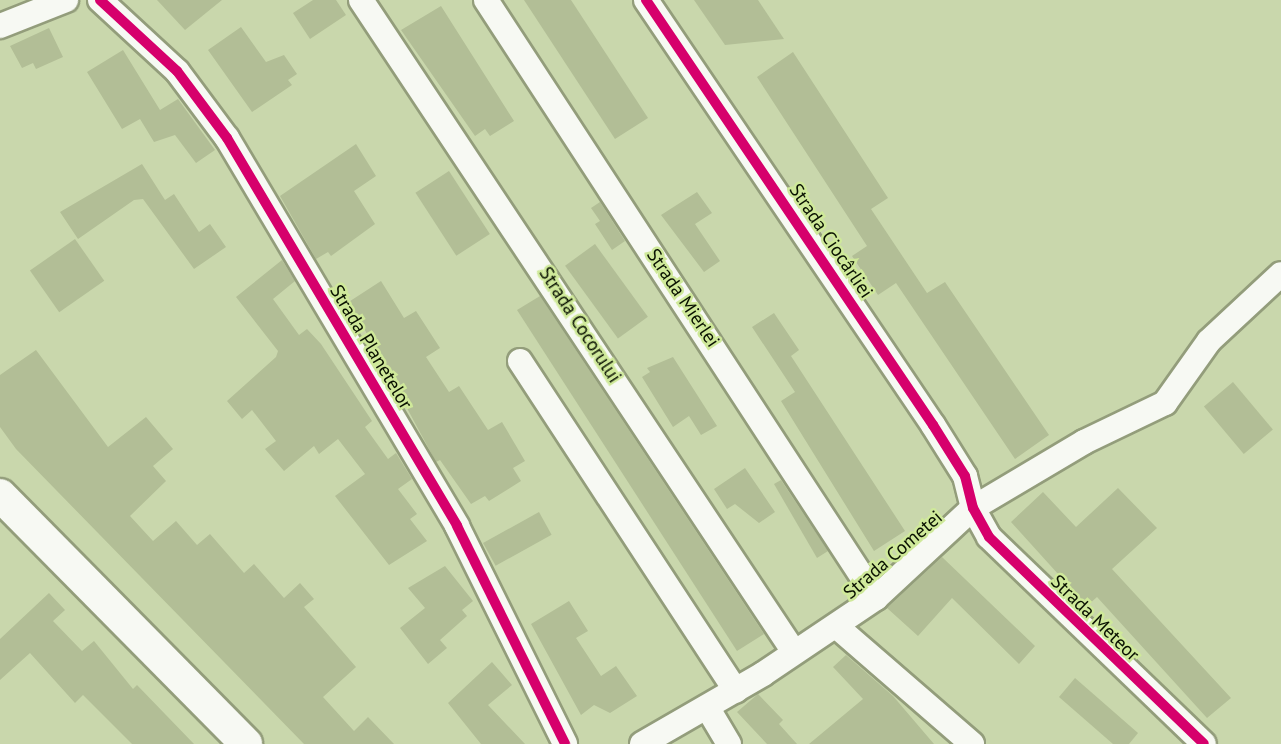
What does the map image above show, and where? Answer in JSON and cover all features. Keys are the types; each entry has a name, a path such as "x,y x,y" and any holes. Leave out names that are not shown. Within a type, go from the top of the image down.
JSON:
{"main road":[{"path":"0,495 246,744"}],"street":[{"path":"0,26 66,0"},
{"name":"Strada Planetelor","path":"100,0 177,71 227,138 457,527 565,744"},
{"name":"Strada Cocorului","path":"361,0 794,652"},
{"name":"Strada Mierlei","path":"486,0 876,598"},
{"name":"Strada Ciocârliei","path":"646,0 933,425 965,476 973,508"},
{"name":"Strada Cometei","path":"642,744 736,691 876,598 973,508 1074,448 1165,403 1209,341 1281,274"},
{"path":"520,361 736,691"},
{"name":"Strada Meteor","path":"973,508 989,537 1024,573 1204,744"},
{"path":"836,626 972,744"},
{"path":"707,707 729,744"}],"building":[{"path":"157,0 222,0 185,30"},
{"path":"313,0 336,0 346,15 310,39 293,13"},
{"path":"524,0 571,0 648,118 615,139"},
{"path":"694,0 758,0 784,39 725,45"},
{"path":"441,6 514,121 490,136 485,129 475,136 401,30"},
{"path":"241,27 266,62 284,55 297,74 288,80 292,85 252,112 208,50"},
{"path":"49,28 63,57 36,69 33,63 22,68 10,46"},
{"path":"123,50 160,110 178,99 215,150 196,163 175,135 154,142 140,119 122,129 87,72"},
{"path":"793,52 888,198 871,209 927,293 945,282 1049,435 1015,459 896,283 878,295 852,256 867,246 757,77"},
{"path":"356,144 376,176 354,191 375,224 331,256 328,252 316,259 280,196"},
{"path":"142,164 165,200 174,194 199,232 210,224 226,247 194,269 143,199 134,200 78,239 60,212"},
{"path":"449,171 490,234 456,256 415,193"},
{"path":"697,192 712,213 695,224 720,261 704,272 661,215"},
{"path":"600,202 625,241 612,250 595,224 600,221 591,208"},
{"path":"75,239 104,281 59,312 30,271"},
{"path":"595,244 648,317 618,339 565,266"},
{"path":"282,260 295,281 273,299 299,335 307,329 321,344 372,421 365,427 388,459 396,453 412,479 398,489 417,514 410,519 427,541 389,565 335,496 365,474 338,439 319,454 314,446 284,471 265,449 276,441 252,410 242,419 227,401 276,357 278,351 236,297"},
{"path":"381,281 404,318 416,311 440,348 426,357 449,392 459,386 488,430 502,422 525,461 513,468 521,481 489,501 485,496 471,504 440,460 436,462 360,321 356,323 344,305"},
{"path":"540,296 764,634 737,651 517,310"},
{"path":"774,313 799,350 791,356 905,531 874,551 781,401 795,392 752,327"},
{"path":"36,350 108,447 146,417 173,449 153,466 166,481 130,516 153,541 176,521 197,545 210,534 244,573 254,564 284,598 300,583 314,599 304,607 356,667 323,697 354,731 368,717 394,744 304,744 16,449 0,427 0,375"},
{"path":"673,357 717,426 701,435 689,416 673,427 642,377 650,372 647,368"},
{"path":"1233,382 1273,429 1244,454 1204,406"},
{"path":"745,468 775,512 759,523 735,504 727,509 714,489"},
{"path":"781,480 828,551 817,558 774,484"},
{"path":"1118,488 1157,528 1112,569 1231,698 1207,718 1097,597 1087,606 1011,522 1043,492 1076,527"},
{"path":"539,512 552,535 496,566 483,543"},
{"path":"942,557 1035,646 1019,664 952,598 918,636 887,608"},
{"path":"445,566 473,601 462,610 467,616 440,640 447,648 428,664 400,628 425,608 408,588"},
{"path":"49,593 65,610 53,621 82,651 94,641 133,689 137,685 194,744 132,744 83,695 75,703 30,653 0,680 0,639"},
{"path":"569,601 588,631 576,638 601,676 616,666 637,696 610,713 594,705 581,715 531,624"},
{"path":"846,655 893,696 934,744 809,744 863,699 833,667"},
{"path":"492,662 512,685 488,705 525,744 481,744 448,703"},
{"path":"1075,678 1138,733 1129,744 1113,744 1059,697"},
{"path":"758,694 783,720 779,724 797,744 767,744 737,712"}],"cycle path":[{"path":"100,0 177,71 227,138 457,526 565,744"},
{"path":"646,0 933,425 965,476 973,508 989,537 1204,744"}]}
